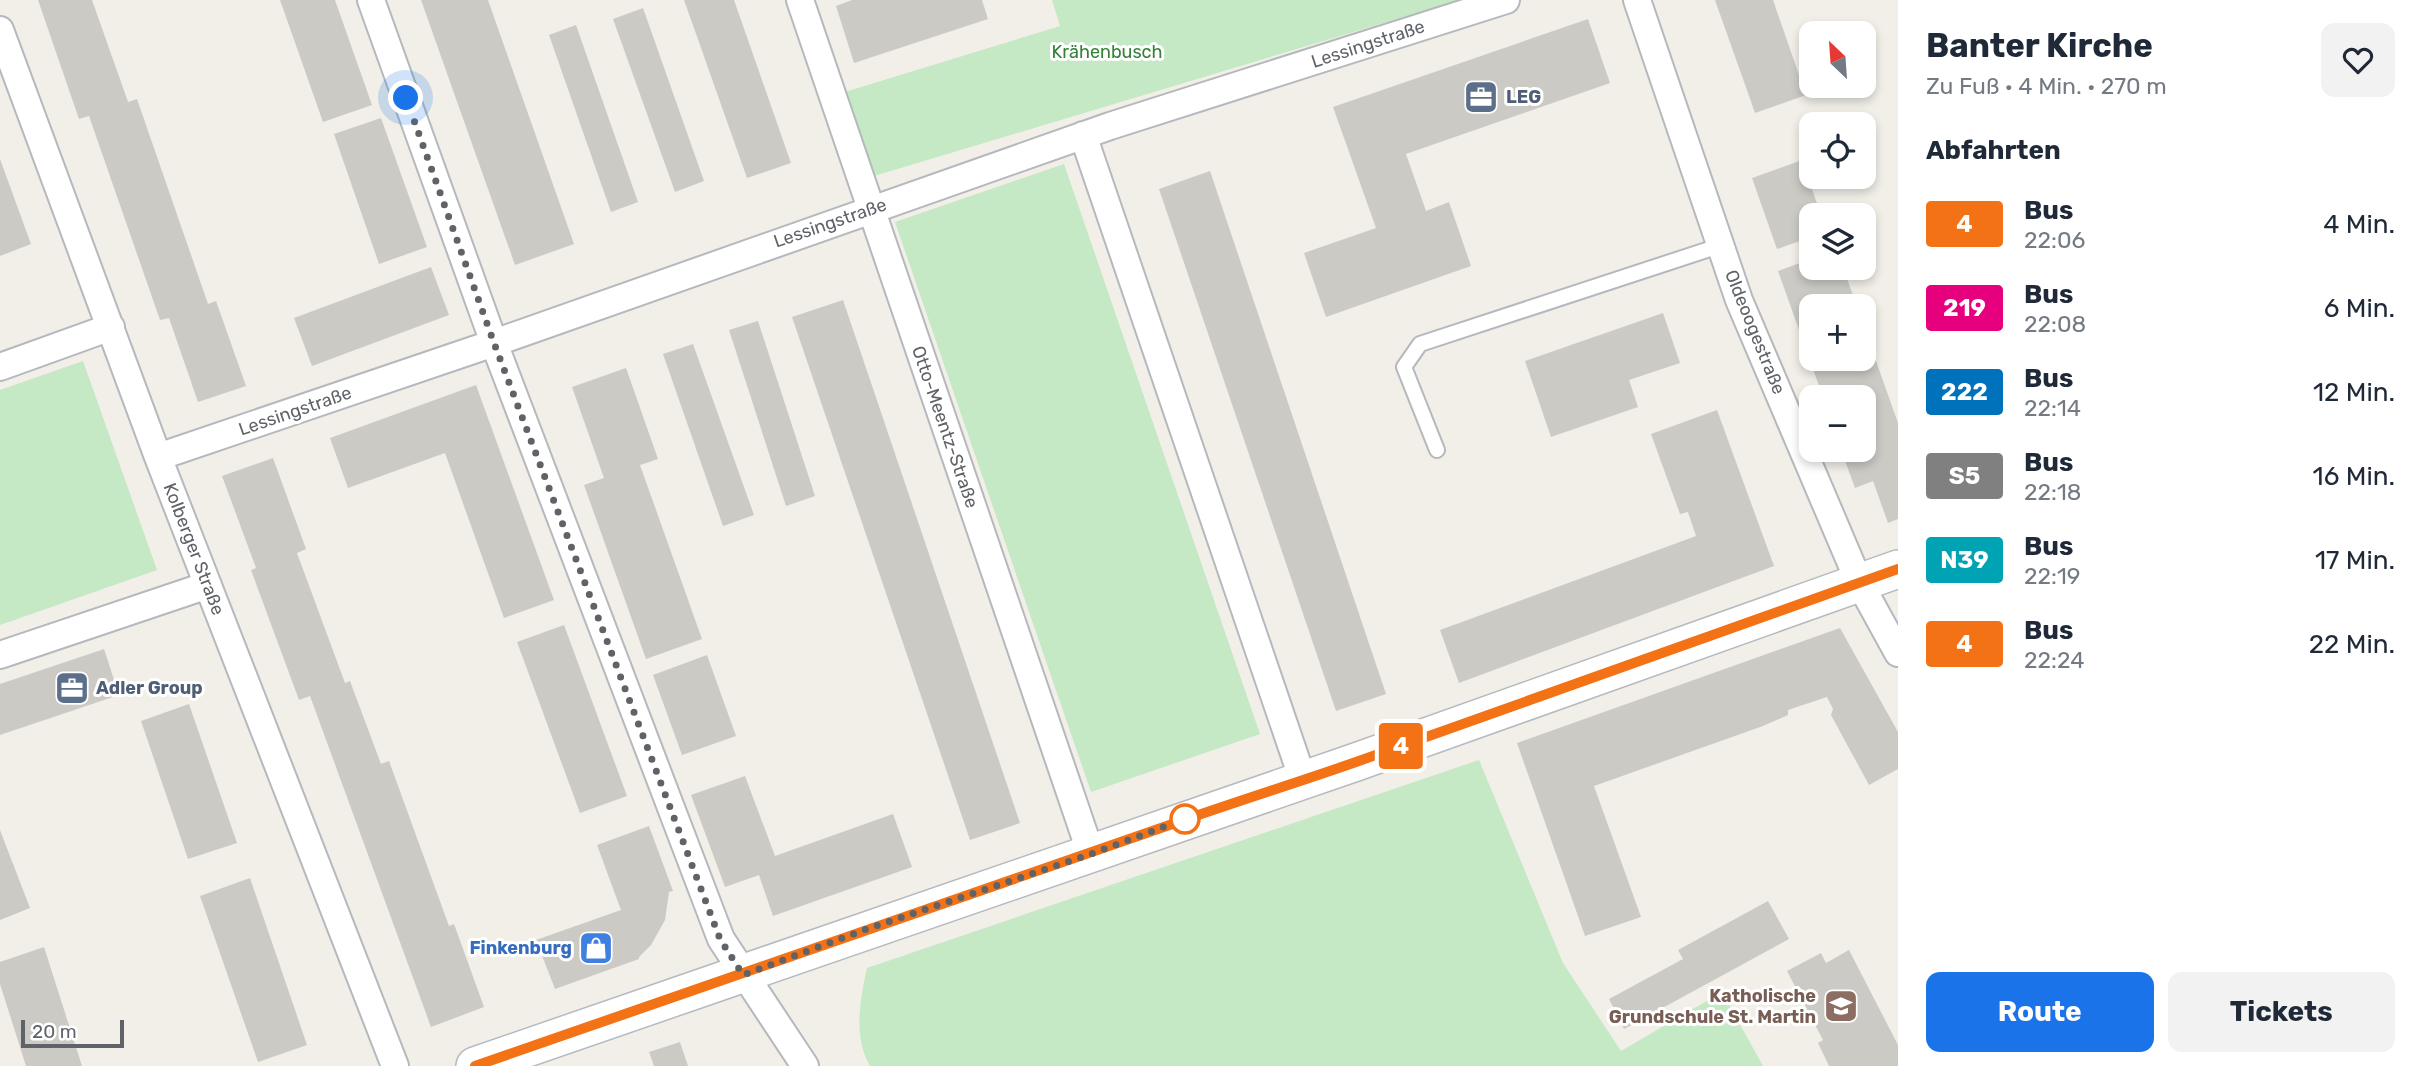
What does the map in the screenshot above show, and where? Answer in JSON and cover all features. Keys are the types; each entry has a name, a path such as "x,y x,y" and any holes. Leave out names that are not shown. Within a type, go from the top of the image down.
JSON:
{"main road":[{"path":"475,1066 1303,780 1898,569"}],"street":[{"path":"371,0 494,343 720,939 805,1066"},
{"name":"Otto-Meentz-Straße","path":"800,0 1091,854"},
{"name":"Lessingstraße","path":"158,457 494,343 1083,135 1506,0"},
{"name":"Oldeoogestraße","path":"1637,0 1739,300 1859,582 1898,653"},
{"name":"Kolberger Straße","path":"0,30 158,457 395,1066"},
{"path":"1083,135 1303,780"},
{"path":"0,367 111,327"},
{"path":"0,655 208,586"}],"lane":[{"path":"1437,450 1404,367 1420,344 1721,245"}],"green space":[{"name":"Krähenbusch","path":"1052,0 1460,0 861,180 835,95 1060,26"},
{"path":"1064,164 1260,734 1091,792 895,222"},
{"path":"83,361 157,570 0,625 0,390"},
{"path":"1479,760 1563,963 1621,1051 1722,992 1763,1066 870,1066 861,1043 860,1030 860,1005 867,968"}],"building":[{"path":"38,0 92,0 128,102 137,99 208,304 216,301 246,386 198,402 169,318 160,320 89,116 79,119"},
{"path":"280,0 335,0 372,105 323,122"},
{"path":"421,0 488,0 574,244 515,265"},
{"path":"684,0 734,0 791,163 747,178"},
{"path":"852,0 982,0 988,19 854,63 836,6"},
{"path":"1715,0 1773,0 1799,75 1799,97 1755,113"},
{"path":"643,8 704,181 675,192 613,19"},
{"path":"1588,19 1610,83 1406,154 1426,211 1449,202 1471,266 1326,317 1304,253 1376,228 1333,107"},
{"path":"576,25 638,202 611,212 549,35"},
{"path":"381,118 427,247 379,264 334,134"},
{"path":"0,159 31,244 0,256"},
{"path":"1799,161 1799,189 1812,189 1817,203 1799,203 1799,241 1777,249 1752,178"},
{"path":"1210,171 1386,694 1336,711 1159,189"},
{"path":"1799,263 1799,280 1847,280 1853,294 1799,294 1799,330 1778,271"},
{"path":"431,267 449,315 312,366 294,318"},
{"path":"843,300 1020,823 970,840 792,317"},
{"path":"1663,313 1680,363 1629,380 1638,407 1551,437 1525,361"},
{"path":"758,321 815,496 786,506 729,330"},
{"path":"693,344 754,515 723,526 663,354"},
{"path":"1876,361 1898,423 1898,519 1888,523 1873,481 1855,488 1845,462 1876,462 1876,385 1819,385 1814,371 1876,371"},
{"path":"626,368 658,459 640,465 702,639 646,659 584,485 604,478 572,387"},
{"path":"476,385 554,600 504,618 445,453 348,488 330,438"},
{"path":"1717,410 1774,566 1459,683 1440,630 1696,536 1688,512 1680,514 1651,434"},
{"path":"273,458 306,549 297,553 345,683 350,681 381,764 389,761 449,926 454,924 484,1007 431,1027 310,696 299,700 251,570 256,568 222,476"},
{"path":"564,625 627,796 580,813 517,642"},
{"path":"1840,628 1898,732 1898,769 1869,785 1831,715 1833,709 1827,697 1788,710 1788,715 1763,726 1594,786 1641,917 1585,936 1517,743"},
{"path":"104,649 119,695 0,735 0,684"},
{"path":"707,655 736,736 682,755 653,675"},
{"path":"189,704 237,843 188,859 141,721"},
{"path":"745,776 775,856 893,814 912,867 773,916 759,875 725,887 691,795"},
{"path":"649,826 673,891 669,892 665,920 651,945 639,959 555,989 536,940 621,910 597,845"},
{"path":"0,830 30,908 0,920"},
{"path":"250,878 307,1045 258,1062 200,896"},
{"path":"1768,901 1789,939 1624,1029 1609,999 1683,959 1678,950"},
{"path":"44,947 82,1066 26,1066 0,984 0,962"},
{"name":"Katholische Grundschule St. Martin","path":"1849,950 1898,1045 1898,1066 1829,1066 1818,1043 1823,1040 1787,971 1821,953 1826,963"},
{"path":"680,1042 688,1066 654,1066 649,1052"}],"bus line":[{"name":"4","path":"475,1066 1303,780 1898,569"}],"place":[{"name":"LEG","path":"1481,97"},
{"name":"Adler Group","path":"72,688"},
{"name":"Finkenburg","path":"596,948"},
{"name":"Katholische Grundschule St. Martin","path":"1841,1006"}],"route":[{"path":"406,98 494,343 720,939 743,975 864,930 1091,854 1185,819"}]}
